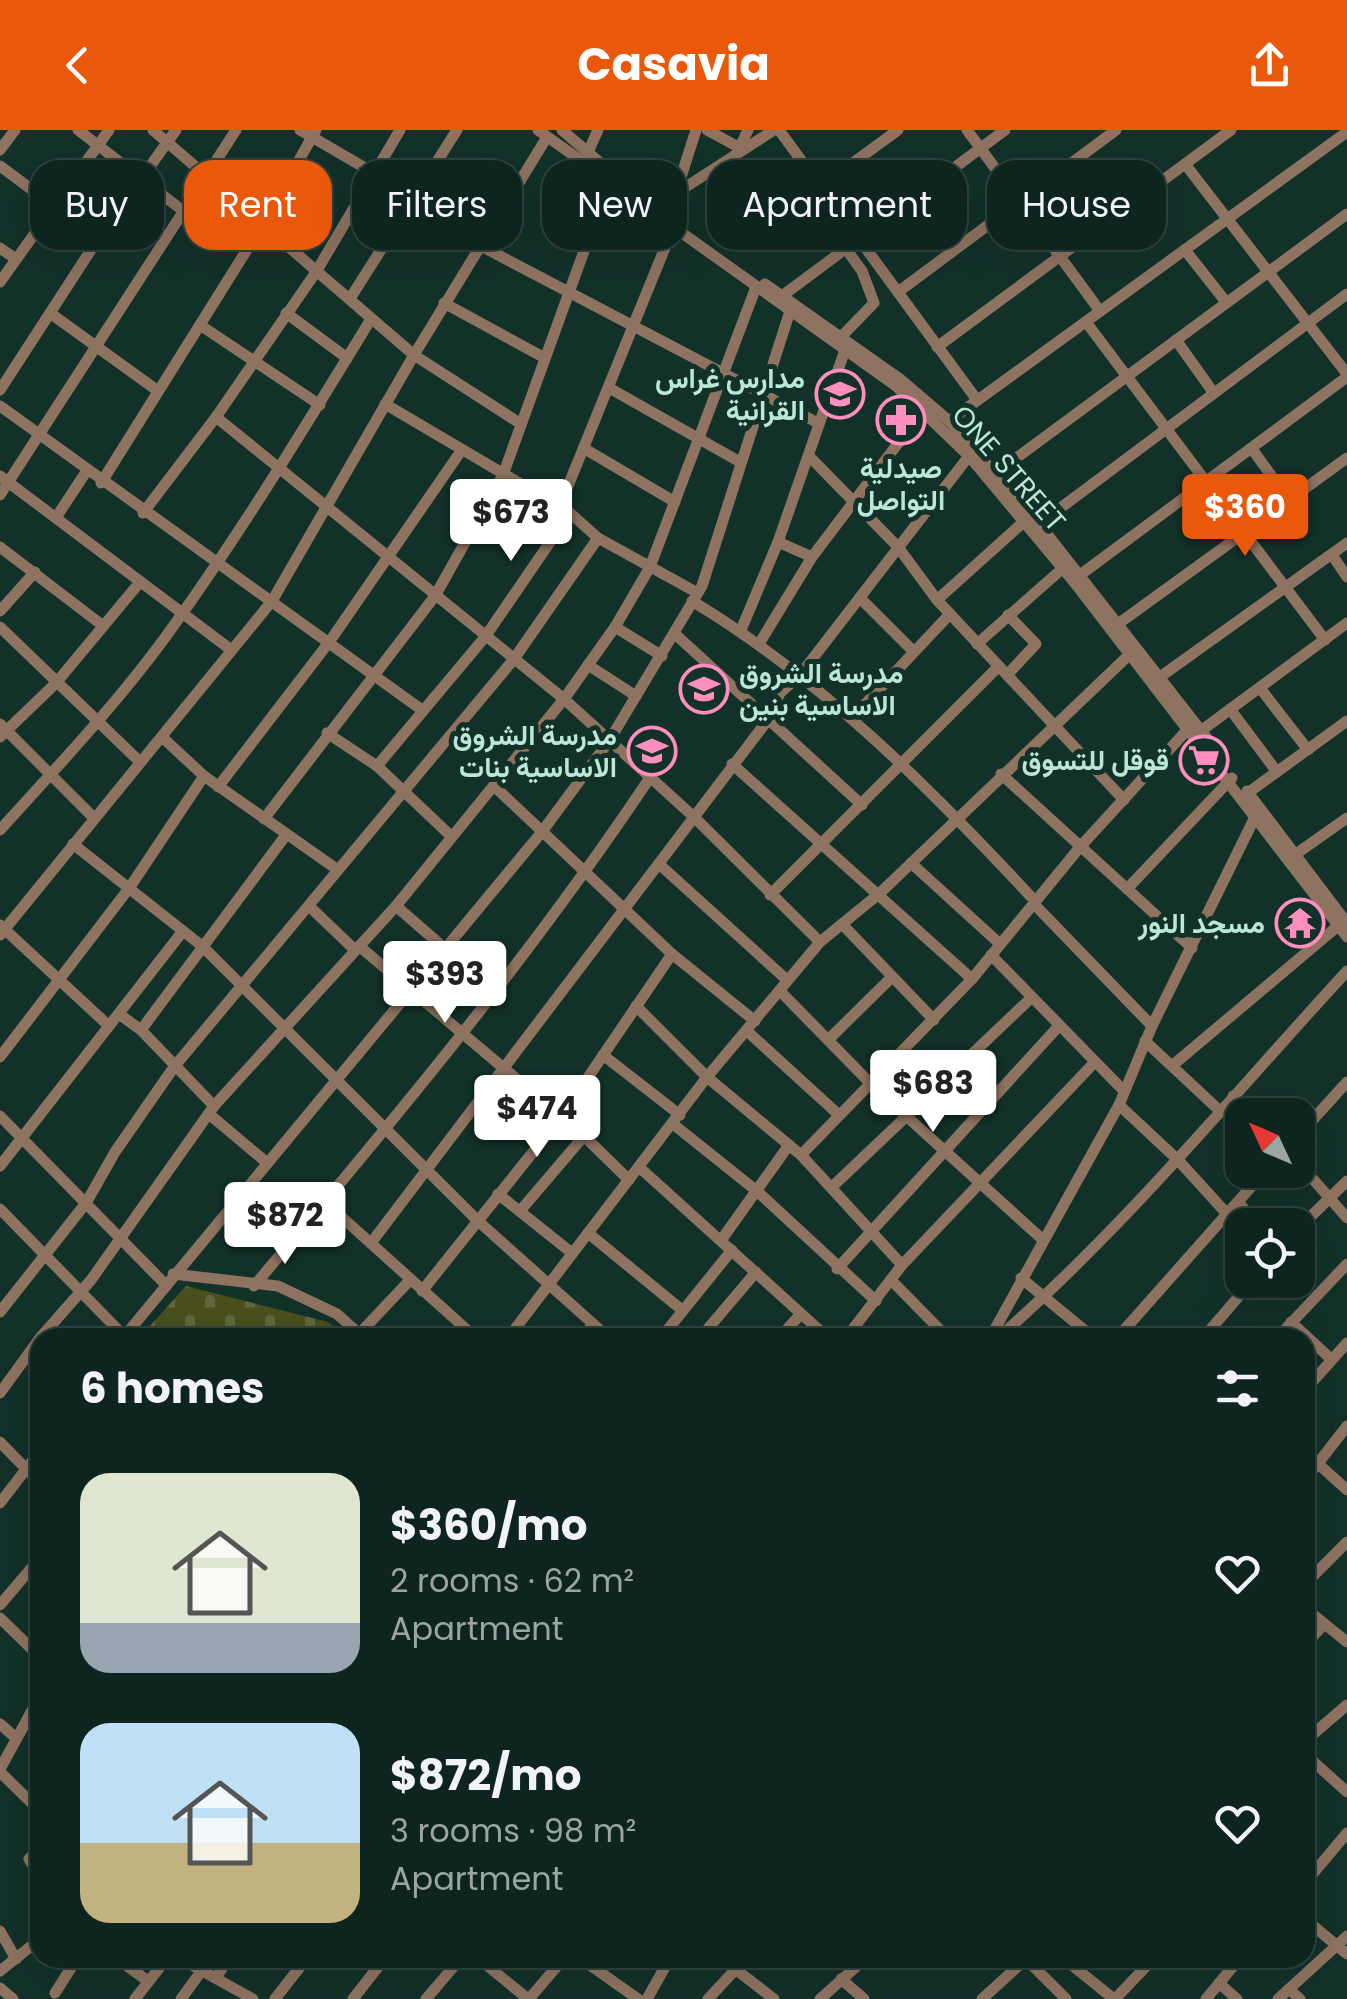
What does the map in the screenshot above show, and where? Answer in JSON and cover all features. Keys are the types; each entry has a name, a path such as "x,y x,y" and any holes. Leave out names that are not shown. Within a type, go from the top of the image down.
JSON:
{"street":[{"path":"0,150 14,130"},
{"path":"78,130 119,160"},
{"path":"87,160 108,130"},
{"path":"153,130 188,160"},
{"path":"155,160 176,130"},
{"path":"216,160 236,130"},
{"path":"300,130 314,134 356,160"},
{"path":"383,160 400,130"},
{"path":"439,160 456,130"},
{"name":"ONE STREET","path":"562,130 598,160"},
{"path":"589,150 598,130"},
{"path":"687,160 696,130"},
{"path":"707,130 738,151"},
{"path":"738,151 748,130"},
{"path":"687,186 777,130 800,160"},
{"path":"857,160 898,130"},
{"path":"967,130 989,160"},
{"path":"964,160 1005,130"},
{"path":"1076,160 1116,130"},
{"path":"1166,178 1231,130"},
{"path":"1322,130 1331,143"},
{"path":"949,420 1347,132"},
{"path":"522,171 543,133"},
{"name":"ONE STREET","path":"543,133 579,160"},
{"path":"299,160 314,134"},
{"path":"1080,575 1347,376 1185,164"},
{"path":"0,166 30,187"},
{"path":"164,195 182,210"},
{"path":"0,494 4,479 37,436 184,207"},
{"path":"143,512 216,417 316,272 352,212"},
{"path":"996,473 1347,214"},
{"path":"898,292 987,227"},
{"name":"ONE STREET","path":"687,232 841,336 848,349 924,409 1080,575 1118,624 1130,654 1196,729"},
{"name":"ONE STREET","path":"687,233 756,287 949,420 996,473 1063,568 1160,678 1343,924"},
{"path":"0,282 30,240"},
{"path":"0,248 16,260"},
{"path":"0,390 91,250"},
{"path":"101,483 247,250"},
{"path":"292,250 414,354 521,424"},
{"path":"351,298 383,250"},
{"path":"109,1026 2,930 272,601 478,250"},
{"path":"498,250 761,397 818,423"},
{"path":"264,819 434,596 502,475 584,250"},
{"path":"377,766 485,638 565,511 661,250"},
{"path":"782,296 846,250 862,271 874,303 841,336"},
{"path":"866,250 977,400"},
{"path":"1055,250 1100,311"},
{"path":"937,347 1067,250"},
{"path":"1186,250 1226,302"},
{"path":"48,1328 120,1240 212,1110 396,906 495,787 615,627 650,567 726,376 756,287"},
{"path":"937,600 1032,523 1347,294"},
{"path":"444,303 543,357"},
{"path":"131,1328 541,833 609,741 702,586 790,311"},
{"path":"50,313 158,392"},
{"path":"286,313 347,358"},
{"path":"0,830 97,722 181,614 281,468 371,319"},
{"path":"1086,322 1204,484 1325,640"},
{"path":"200,326 320,405"},
{"path":"1176,340 1213,392"},
{"path":"741,630 778,542 848,349"},
{"path":"610,388 740,462"},
{"path":"385,404 565,511 598,538 694,597 800,675 852,718 958,818 1152,1026"},
{"path":"0,406 101,483 330,640 422,710"},
{"path":"758,644 812,557 924,409"},
{"path":"216,417 564,699 694,816 820,942"},
{"path":"586,449 676,502"},
{"path":"1252,450 1289,500"},
{"path":"218,787 330,640 461,451"},
{"path":"810,456 852,504 898,547 937,600 1124,800"},
{"path":"371,1242 506,1069 770,716 780,693 800,675 969,456"},
{"path":"1118,624 1347,458"},
{"path":"56,516 86,472"},
{"path":"4,479 230,649"},
{"path":"0,1312 86,1203 115,1152 174,1068 514,660 598,538"},
{"path":"778,542 812,557"},
{"path":"1160,678 1347,544"},
{"path":"0,547 102,625"},
{"path":"1332,555 1347,577"},
{"path":"978,644 1063,568"},
{"path":"0,611 36,572"},
{"path":"93,817 2,731 56,683 140,582"},
{"path":"860,598 912,651"},
{"path":"852,718 950,614"},
{"path":"770,895 901,765 1036,644 1008,615"},
{"path":"802,1156 972,979 1080,848 1196,729 1260,688 1347,623"},
{"path":"0,627 140,762"},
{"path":"615,627 662,656"},
{"path":"675,634 770,716 862,805"},
{"path":"516,1328 708,1076 820,942 880,893 1130,654"},
{"path":"588,665 636,696"},
{"path":"1260,688 1308,750"},
{"path":"1230,708 1277,772"},
{"path":"1245,794 1347,721"},
{"path":"327,733 377,766 452,837"},
{"path":"162,738 218,787 338,870"},
{"path":"732,764 972,979"},
{"path":"1001,774 1192,948"},
{"path":"0,1057 130,887 204,776"},
{"path":"254,1286 463,1036 586,873 651,776"},
{"path":"1126,889 1232,778"},
{"path":"495,787 541,833 627,907 839,1115"},
{"path":"995,1328 1119,1105 1145,1040 1258,812"},
{"name":"ONE STREET","path":"1258,812 1296,854 1347,936"},
{"path":"1296,854 1347,818"},
{"path":"140,1030 286,835"},
{"path":"72,844 202,946 425,1170 598,1328"},
{"path":"911,863 1000,944"},
{"path":"659,864 784,986 828,1040 904,1118 1042,1239"},
{"path":"396,906 443,947"},
{"path":"310,907 506,1069 630,1180"},
{"path":"842,924 934,1020"},
{"path":"1172,1065 1343,924"},
{"path":"0,1166 184,930"},
{"path":"422,1291 560,1117 672,954"},
{"path":"991,955 1057,1028 1124,1092"},
{"path":"1009,1328 1047,1295 1178,1160 1347,971"},
{"path":"828,1040 892,977"},
{"path":"832,1186 1030,1000"},
{"path":"636,1006 708,1076 802,1156 902,1264"},
{"path":"119,1014 140,1030 212,1110 266,1162"},
{"path":"837,1269 874,1233 1057,1028"},
{"path":"1145,1040 1220,1111"},
{"path":"602,1055 876,1301"},
{"path":"854,1328 902,1264 1093,1064"},
{"path":"1315,1117 1347,1082"},
{"path":"1119,1105 1178,1160 1225,1212"},
{"path":"0,1116 120,1240 169,1279 278,1286 337,1314 354,1328"},
{"path":"520,1211 584,1136"},
{"path":"722,1238 789,1145"},
{"path":"639,1167 722,1238 816,1328"},
{"path":"1315,1214 1347,1181"},
{"path":"1315,1182 1347,1218"},
{"path":"1234,1208 1251,1188"},
{"path":"498,1194 572,1253"},
{"path":"325,1202 465,1328"},
{"path":"1239,1203 1243,1208"},
{"path":"0,1208 115,1328"},
{"path":"1126,1328 1225,1218"},
{"path":"588,1233 682,1310"},
{"path":"671,1328 732,1250"},
{"path":"1286,1328 1347,1264"},
{"path":"708,1328 756,1272"},
{"path":"1021,1278 1047,1295 1083,1328"},
{"path":"368,1328 410,1280"},
{"path":"892,1280 938,1328"},
{"path":"1212,1328 1238,1298"},
{"path":"788,1328 800,1315"},
{"path":"1292,1322 1298,1328"},
{"path":"590,1328 593,1324"},
{"path":"1315,1378 1347,1343"},
{"path":"1315,1344 1331,1359"},
{"path":"0,1393 30,1352"},
{"path":"1315,1468 1347,1426"},
{"path":"0,1442 30,1472"},
{"path":"1315,1461 1347,1490"},
{"path":"0,1503 30,1464"},
{"path":"1315,1574 1347,1542"},
{"path":"0,1605 30,1570"},
{"path":"1315,1616 1347,1642"},
{"path":"0,1618 30,1646"},
{"path":"1315,1634 1324,1624"},
{"path":"1315,1733 1347,1706"},
{"path":"30,1714 0,1770 30,1802"},
{"path":"0,1724 16,1738"},
{"path":"1315,1763 1347,1792"},
{"path":"1315,1871 1347,1833"},
{"path":"1315,1926 1344,1945 1315,1967"},
{"path":"0,1931 16,1959"},
{"path":"0,1971 30,1947"},
{"path":"55,1992 72,1968"},
{"path":"129,1968 148,1982"},
{"path":"135,1999 159,1968"},
{"path":"193,1968 216,1976 246,1997"},
{"path":"216,1976 222,1968"},
{"path":"275,1999 298,1968"},
{"path":"353,1999 376,1968"},
{"path":"426,1999 452,1968"},
{"path":"495,1968 529,1999 555,1968"},
{"path":"594,1968 638,1999"},
{"path":"648,1999 665,1968"},
{"path":"708,1999 725,1968"},
{"path":"735,1968 774,1999"},
{"path":"820,1999 850,1968"},
{"path":"982,1999 1015,1968"},
{"path":"1036,1968 1066,1999"},
{"path":"1075,1968 1114,1999 1144,1968"},
{"path":"1206,1999 1232,1968"},
{"path":"1278,1999 1314,1968"},
{"path":"181,1999 200,1973"},
{"path":"841,1979 864,1999"},
{"path":"1219,1983 1237,1999"},
{"path":"0,1988 12,1999"},
{"path":"1288,1988 1300,1999"}],"green space":[{"path":"186,1286 328,1322 336,1328 148,1328"}],"place":[{"name":"مدارس غراس القرانية","path":"840,394"},
{"name":"صيدلية التواصل","path":"901,420"},
{"name":"مدرسة الشروق الاساسية بنين","path":"704,689"},
{"name":"مدرسة الشروق الاساسية بنات","path":"652,751"},
{"name":"قوقل للتسوق","path":"1204,760"},
{"name":"مسجد النور","path":"1300,923"}]}
